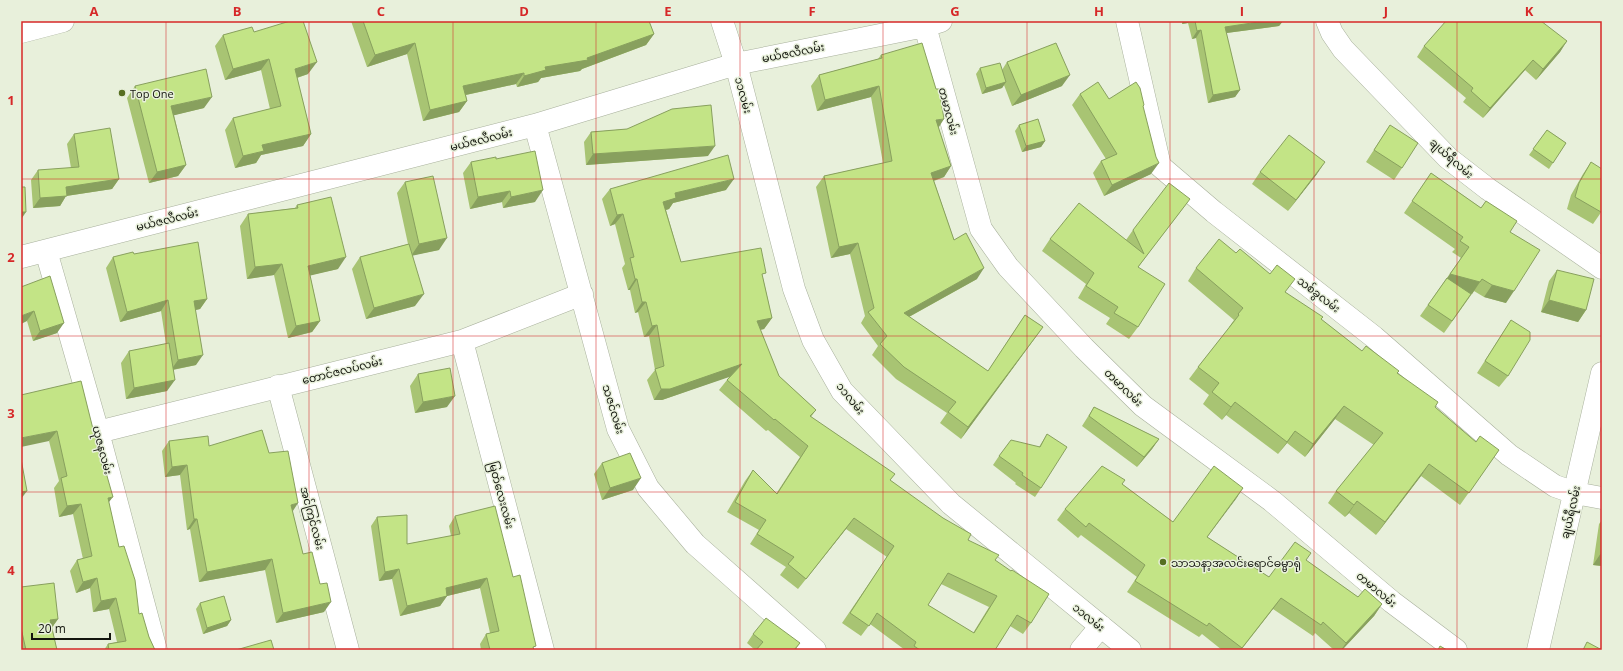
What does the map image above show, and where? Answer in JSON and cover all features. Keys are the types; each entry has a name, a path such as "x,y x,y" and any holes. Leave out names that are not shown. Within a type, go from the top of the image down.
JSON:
{"street":[{"path":"21,32 63,21"},
{"name":"၁၁လမ်း","path":"722,21 736,64 794,290 813,340 842,391 951,504 1130,650"},
{"name":"သစ်ခွလမ်း","path":"1127,21 1160,166 1214,212 1374,337 1509,455 1555,486 1575,493 1602,498"},
{"name":"ချယ်ရီလမ်း","path":"1327,21 1332,33 1343,49 1448,158 1488,189 1602,268"},
{"name":"မယ်ဇလီလမ်း","path":"21,257 534,125 736,64 933,23"},
{"name":"တမာလမ်း","path":"933,23 981,230 1008,267 1084,348 1142,406 1272,500 1392,602 1456,650"},
{"name":"သဇင်လမ်း","path":"534,125 582,294 618,429 648,488 695,544 815,650"},
{"name":"ယုဇနလမ်း","path":"46,251 98,432 156,650"},
{"name":"တောင်ဇလပ်လမ်း","path":"98,432 462,341 582,294"},
{"name":"မြတ်လေးလမ်း","path":"462,341 543,650"},
{"name":"ချယ်ရီလမ်း","path":"1538,650 1602,373"},
{"name":"အင်ကြင်လမ်း","path":"278,386 348,650"},
{"path":"1081,650 1101,626"}],"building":[{"path":"290,21 303,21 317,62 295,69 311,134 262,145 264,151 243,156 233,118 281,106 269,59 233,69 223,35 252,27 254,32"},
{"path":"363,21 649,21 654,34 587,58 588,60 545,67 546,70 524,76 524,73 463,86 467,101 430,110 415,43 375,55"},
{"path":"1195,21 1265,21 1225,27 1240,90 1213,95 1201,30 1197,31"},
{"path":"1446,21 1541,21 1567,41 1543,69 1533,60 1490,108 1471,91 1473,88 1424,46"},
{"path":"922,43 936,89 939,89 944,119 936,120 951,166 931,173 954,240 966,233 984,268 904,313 988,371 1025,315 1043,327 968,427 948,412 956,402 904,367 880,344 887,336 868,312 874,308 858,243 839,247 824,176 892,161 879,86 825,100 819,75 882,58 881,55"},
{"path":"1056,43 1070,75 1021,95 1007,62"},
{"path":"1000,63 1006,82 986,88 980,68"},
{"path":"206,69 212,97 171,106 186,165 157,172 135,86"},
{"path":"1098,82 1109,99 1136,82 1140,88 1143,106 1156,157 1159,163 1112,185 1101,161 1117,154 1080,94"},
{"path":"711,105 715,146 593,154 591,132 627,129 672,109"},
{"path":"1038,119 1045,141 1026,146 1019,125"},
{"path":"1390,125 1418,143 1402,168 1374,150"},
{"path":"110,128 119,179 66,187 67,196 40,198 38,170 79,167 74,134"},
{"path":"1547,130 1566,143 1553,163 1533,149"},
{"path":"1289,135 1325,162 1296,200 1260,172"},
{"path":"535,151 543,190 511,197 510,191 478,197 471,162 496,157 496,159"},
{"path":"728,155 734,179 675,193 676,198 663,202 681,262 761,248 766,273 762,274 772,318 757,321 779,376 816,410 810,416 895,474 890,480 943,518 971,534 968,540 999,555 995,560 1049,594 1031,623 1017,615 995,650 920,650 914,646 916,642 877,613 869,626 850,613 894,546 854,518 806,579 788,564 794,557 757,534 766,520 735,502 753,470 777,494 808,446 775,419 774,420 727,380 742,364 670,389 661,389 655,369 664,366 657,325 652,326 646,302 642,302 637,279 635,279 630,258 634,257 623,214 617,215 610,189","holes":["948,573 997,596 974,633 928,605"]},
{"path":"1591,162 1602,169 1601,212 1575,197 1579,183"},
{"path":"1431,173 1481,208 1486,201 1517,221 1510,232 1540,250 1514,291 1492,285 1482,279 1480,282 1450,274 1469,247 1460,241 1463,237 1412,201"},
{"path":"433,176 447,238 419,244 405,182"},
{"path":"1169,183 1190,199 1138,267 1165,284 1138,327 1114,313 1118,307 1086,286 1094,273 1050,239 1079,203 1144,254 1133,230"},
{"path":"21,187 25,187 26,212 21,212"},
{"path":"331,197 346,257 308,266 320,321 296,326 282,264 255,267 248,214 298,208 297,205"},
{"path":"1219,239 1236,253 1240,249 1270,274 1277,265 1295,279 1285,292 1323,317 1321,319 1362,351 1366,346 1399,371 1397,373 1438,402 1435,407 1476,442 1480,436 1499,450 1469,493 1429,464 1385,522 1357,501 1354,505 1336,491 1383,433 1344,406 1313,444 1295,431 1287,442 1235,402 1231,407 1212,392 1219,383 1198,367 1243,308 1196,268"},
{"path":"198,242 207,299 194,301 203,355 178,360 168,300 127,312 113,257 133,252 134,254"},
{"path":"409,244 424,294 374,308 360,257"},
{"path":"1557,270 1594,279 1586,310 1549,300"},
{"path":"50,276 64,323 40,331 34,311 21,316 21,287"},
{"path":"1447,278 1471,294 1452,321 1428,305"},
{"path":"1511,320 1530,332 1530,340 1508,376 1485,361"},
{"path":"169,343 175,380 134,388 129,351"},
{"path":"450,368 455,396 423,402 418,374"},
{"path":"81,381 103,469 105,469 113,497 108,498 119,547 124,546 135,580 139,614 142,613 149,637 155,650 109,650 108,644 126,641 116,598 101,601 97,578 83,582 77,560 92,556 81,504 67,506 61,478 67,476 57,431 21,438 21,395"},
{"path":"1094,407 1159,439 1144,457 1089,416"},
{"path":"262,430 269,453 288,451 298,503 291,505 303,554 312,552 320,584 327,583 331,602 283,613 272,559 207,572 197,519 194,519 187,465 172,467 169,441 208,436 209,446"},
{"path":"1047,434 1067,447 1041,488 999,456 1011,440 1040,447"},
{"path":"630,453 641,478 610,488 602,463"},
{"path":"21,459 27,491 21,492"},
{"path":"1102,466 1125,480 1122,484 1173,522 1214,466 1243,488 1207,537 1269,577 1295,542 1311,553 1306,560 1358,597 1365,589 1382,604 1346,643 1323,622 1321,625 1281,598 1242,648 1209,623 1207,626 1135,581 1145,565 1089,523 1086,527 1065,509"},
{"path":"495,506 513,577 520,575 536,646 533,647 534,650 490,650 486,634 499,631 487,578 446,588 447,596 407,606 399,569 385,572 377,517 407,515 407,544 460,534 455,516"},
{"path":"54,583 58,619 50,620 57,650 26,650 21,628 21,587"},
{"path":"224,596 231,620 207,628 200,603"},
{"path":"766,618 800,643 794,650 756,650 763,642 753,634"},
{"path":"271,640 274,650 236,650"},
{"path":"1587,642 1602,650 1583,650"},
{"path":"1440,646 1447,650 1438,650"}],"place":[{"name":"Top One","path":"122,93"},
{"name":"သာသနာ့အလင်းရောင်ဓမ္မာရုံ","path":"1163,562"}]}
